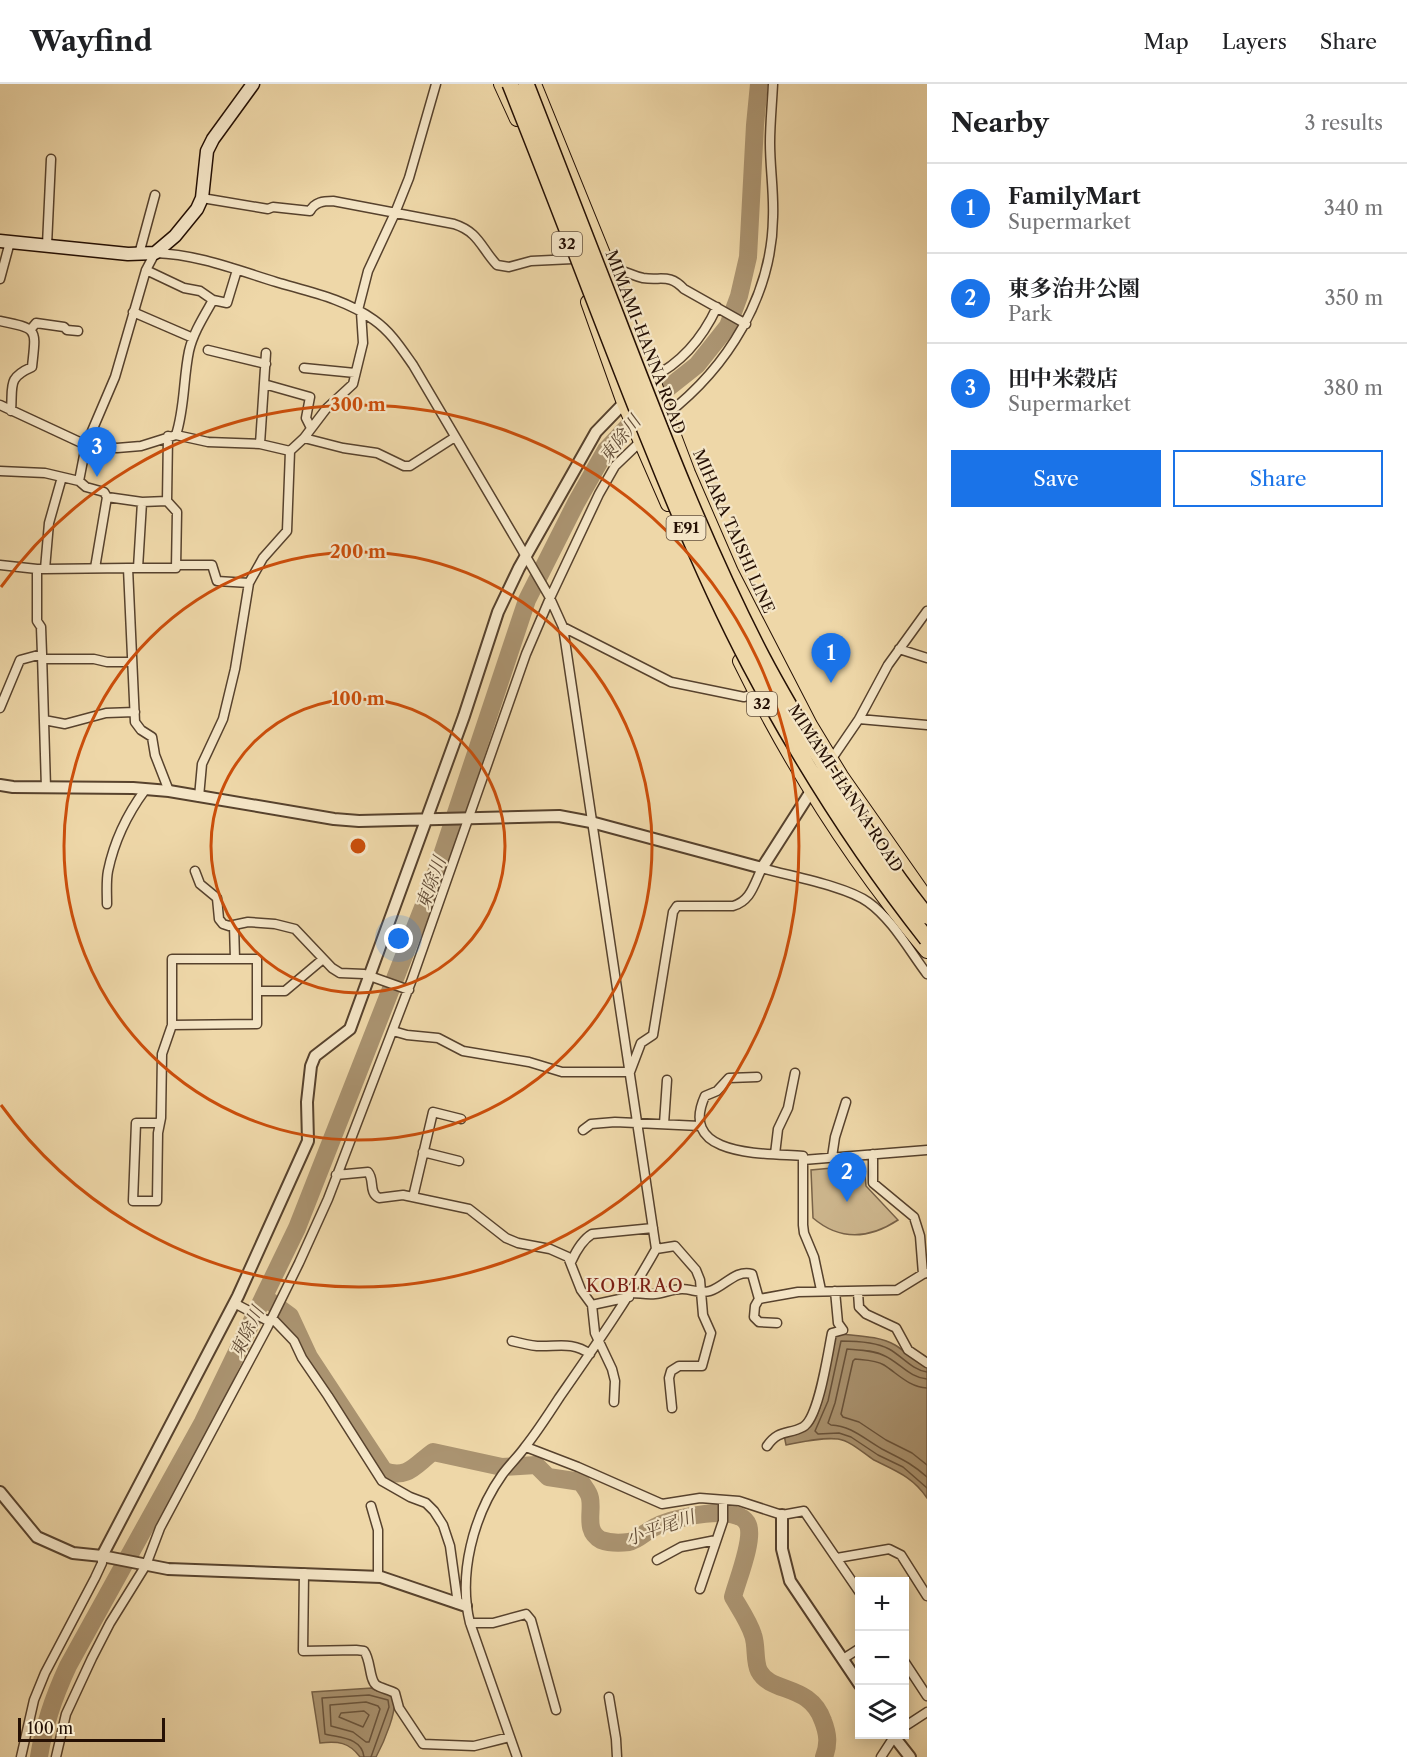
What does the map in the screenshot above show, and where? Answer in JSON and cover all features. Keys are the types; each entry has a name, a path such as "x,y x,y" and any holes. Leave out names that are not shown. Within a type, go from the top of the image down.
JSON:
{"highway":[{"name":"MIMAMI-HANNA ROAD","path":"510,84 673,500 716,597 749,664 795,746 864,852 927,939"},
{"name":"MIMAMI-HANNA ROAD","path":"526,84 688,498 762,658 847,802 927,916"}],"main road":[{"path":"5,242 139,254 155,253 186,225 202,198 207,152 213,139 253,84"},
{"name":"32","path":"501,84 525,137 573,259 624,404 702,584 756,693 812,789 840,834 927,951"},
{"name":"MIHARA TAISHI LINE","path":"534,84 610,271 635,341 653,380 688,473 731,572 810,725 831,760 927,899"}],"street":[{"path":"199,797 202,764 223,719 235,669 249,583 263,558 287,531 290,451 304,438 326,409 353,384 363,343 360,311 368,271 409,178 436,84"},
{"path":"665,412 682,403 720,362 746,324 760,290 772,240 770,143 774,84"},
{"path":"47,245 51,159"},
{"path":"139,254 155,195"},
{"path":"202,198 268,209 273,207 310,211 319,203 333,201 465,228 480,241 497,265 509,267 531,261 573,259"},
{"path":"0,279 5,242"},
{"path":"79,481 86,445 115,377 146,270 155,253 176,254 324,296 360,311 376,321 394,338 413,365 528,561 563,627 656,1249 630,1295 526,1447 502,1476 487,1501 477,1526 467,1565 462,1605"},
{"path":"610,271 622,269 643,278 660,277 677,282 684,289 746,324"},
{"path":"146,270 184,288 200,291 213,300 227,303 237,270"},
{"path":"0,565 41,569 176,568 177,512 167,501 172,436 182,416 186,372 193,338 213,300"},
{"path":"653,380 670,369 707,329 717,307"},
{"path":"134,312 193,338"},
{"path":"0,321 28,326 35,338 33,366 16,374 14,378 11,411"},
{"path":"31,329 36,323 64,327 67,330 78,330"},
{"path":"208,350 266,364"},
{"path":"261,444 266,353"},
{"path":"304,368 355,373"},
{"path":"264,384 310,397 306,417 311,428"},
{"path":"21,1757 34,1700 45,1673 234,1303 308,1141 307,1102 311,1066 315,1056 350,1029 464,716 498,612 528,561 596,432 624,404"},
{"path":"0,405 86,445 117,448 141,446 172,436 208,442 261,444 290,451"},
{"path":"304,438 343,448 377,453 404,466 410,466 455,437"},
{"path":"56,1757 66,1714 79,1685 299,1263 393,1031 470,819 526,654 549,597 582,527 615,466 639,439"},
{"path":"0,471 36,472 62,477 79,481 86,487 104,492 107,497 95,568"},
{"path":"46,788 41,627 37,621 41,569 62,477"},
{"path":"107,497 142,502 167,501"},
{"path":"138,568 142,502"},
{"path":"176,565 212,565 217,581 249,583"},
{"path":"128,568 135,722 141,730 152,737 155,755 169,791"},
{"path":"630,1072 640,1043 653,1035 672,912 676,906 734,906 742,904 747,899 762,868 859,719 888,665 927,611"},
{"path":"563,627 671,682 744,697 756,693"},
{"path":"899,649 927,658"},
{"path":"0,708 20,660 42,656 132,662"},
{"path":"44,720 65,724 106,713 135,712"},
{"path":"859,719 927,727"},
{"path":"0,785 169,791 334,819 359,821 559,816 591,822 844,891 867,901 883,916 927,974"},
{"path":"107,904 108,872 123,826 133,806 146,789"},
{"path":"195,872 200,884 217,898 219,919 223,924 234,925 248,922 275,924 295,929 323,959 340,973 364,974 408,990"},
{"path":"234,925 235,959"},
{"path":"160,1123 136,1123 133,1201 156,1201 160,1123 162,1054 172,1025 172,959 256,959 257,1024 172,1025"},
{"path":"257,991 285,991 323,959"},
{"path":"393,1031 407,1035 438,1038 463,1051 529,1062 562,1072 630,1072"},
{"path":"775,1154 778,1129 788,1108 795,1073"},
{"path":"757,1077 729,1078 717,1091 705,1095 699,1119 700,1126 706,1136 722,1146 803,1156 803,1225 814,1257 820,1290"},
{"path":"664,1124 667,1080"},
{"path":"832,1157 835,1137 846,1102"},
{"path":"413,1197 433,1112 461,1119"},
{"path":"583,1130 599,1122 700,1126"},
{"path":"803,1160 927,1150"},
{"path":"423,1152 459,1161"},
{"path":"759,1299 820,1290 858,1292 897,1290 925,1274 920,1236 914,1217 873,1183 873,1154"},
{"path":"336,1175 368,1172 371,1175 372,1190 379,1198 403,1195 469,1209 506,1238 563,1254 571,1262 578,1283 592,1305 595,1333 612,1369 615,1381 614,1402"},
{"path":"571,1262 575,1252 592,1234 653,1228"},
{"path":"656,1249 675,1246 696,1270 700,1280 703,1315 711,1333 702,1366 679,1365 671,1371 669,1378 672,1408"},
{"path":"592,1305 630,1295 654,1294 681,1289 710,1291 735,1276 747,1273 752,1274 759,1299 755,1306 754,1317 759,1322 777,1323"},
{"path":"767,1446 774,1436 803,1427 810,1420 818,1399 832,1333 843,1330 838,1323 835,1291"},
{"path":"858,1292 859,1307 866,1314 896,1328 908,1350 927,1363"},
{"path":"234,1303 271,1320 294,1341 302,1358 382,1481 426,1503 443,1525 450,1546 462,1605 517,1757"},
{"path":"512,1341 536,1346 570,1345 590,1354"},
{"path":"526,1447 662,1504 700,1498 739,1501 782,1515 804,1511 855,1585"},
{"path":"0,1492 37,1537 73,1553 168,1569 378,1576 462,1605"},
{"path":"700,1589 723,1521 723,1500"},
{"path":"371,1506 378,1530 378,1576"},
{"path":"782,1515 782,1549 790,1581 855,1677"},
{"path":"657,1560 681,1547 716,1540"},
{"path":"837,1558 890,1549 901,1556 927,1596"},
{"path":"304,1573 303,1651 364,1651 368,1656 373,1682 395,1693 399,1708 423,1744 474,1746 510,1737"},
{"path":"470,1623 493,1623 526,1614 531,1620 556,1710"},
{"path":"843,1659 855,1651"},
{"path":"909,1669 927,1696"},
{"path":"609,1697 617,1757"},
{"path":"909,1724 927,1712"},
{"path":"881,1757 891,1739"},
{"path":"896,1739 910,1757"}],"shaded area":[{"path":"864,1165 866,1186 898,1220 876,1231 855,1235 834,1231 813,1218 811,1170"}],"water":[{"path":"834,1333 888,1342 927,1367 927,1498 904,1475 874,1460 843,1440 818,1439 786,1445 784,1435 805,1430 816,1419 826,1382"},
{"path":"372,1688 389,1693 394,1700 390,1726 376,1757 360,1757 352,1748 343,1744 320,1743 312,1692"}],"waterway":[{"name":"東除川","path":"39,1757 50,1710 68,1666 203,1422 297,1228 433,882 527,600 576,503 606,450 654,399 697,365 728,326 739,296 748,257 759,84"},
{"name":"小平尾川","path":"264,1297 290,1316 309,1357 384,1471 399,1474 406,1472 433,1452 502,1467 536,1465 548,1477 581,1482 590,1498 590,1521 593,1532 601,1540 611,1542 633,1541 657,1526 690,1516 719,1513 742,1518 748,1525 749,1540 733,1597 753,1635 759,1671 772,1683 809,1700 817,1709 827,1735 824,1757"}],"place":[{"name":"田中米穀店","path":"97,477"},
{"name":"FamilyMart","path":"831,683"},
{"name":"東多治井公園","path":"847,1202"}],"district":[{"name":"KOBIRAO","path":"635,1286"}]}
